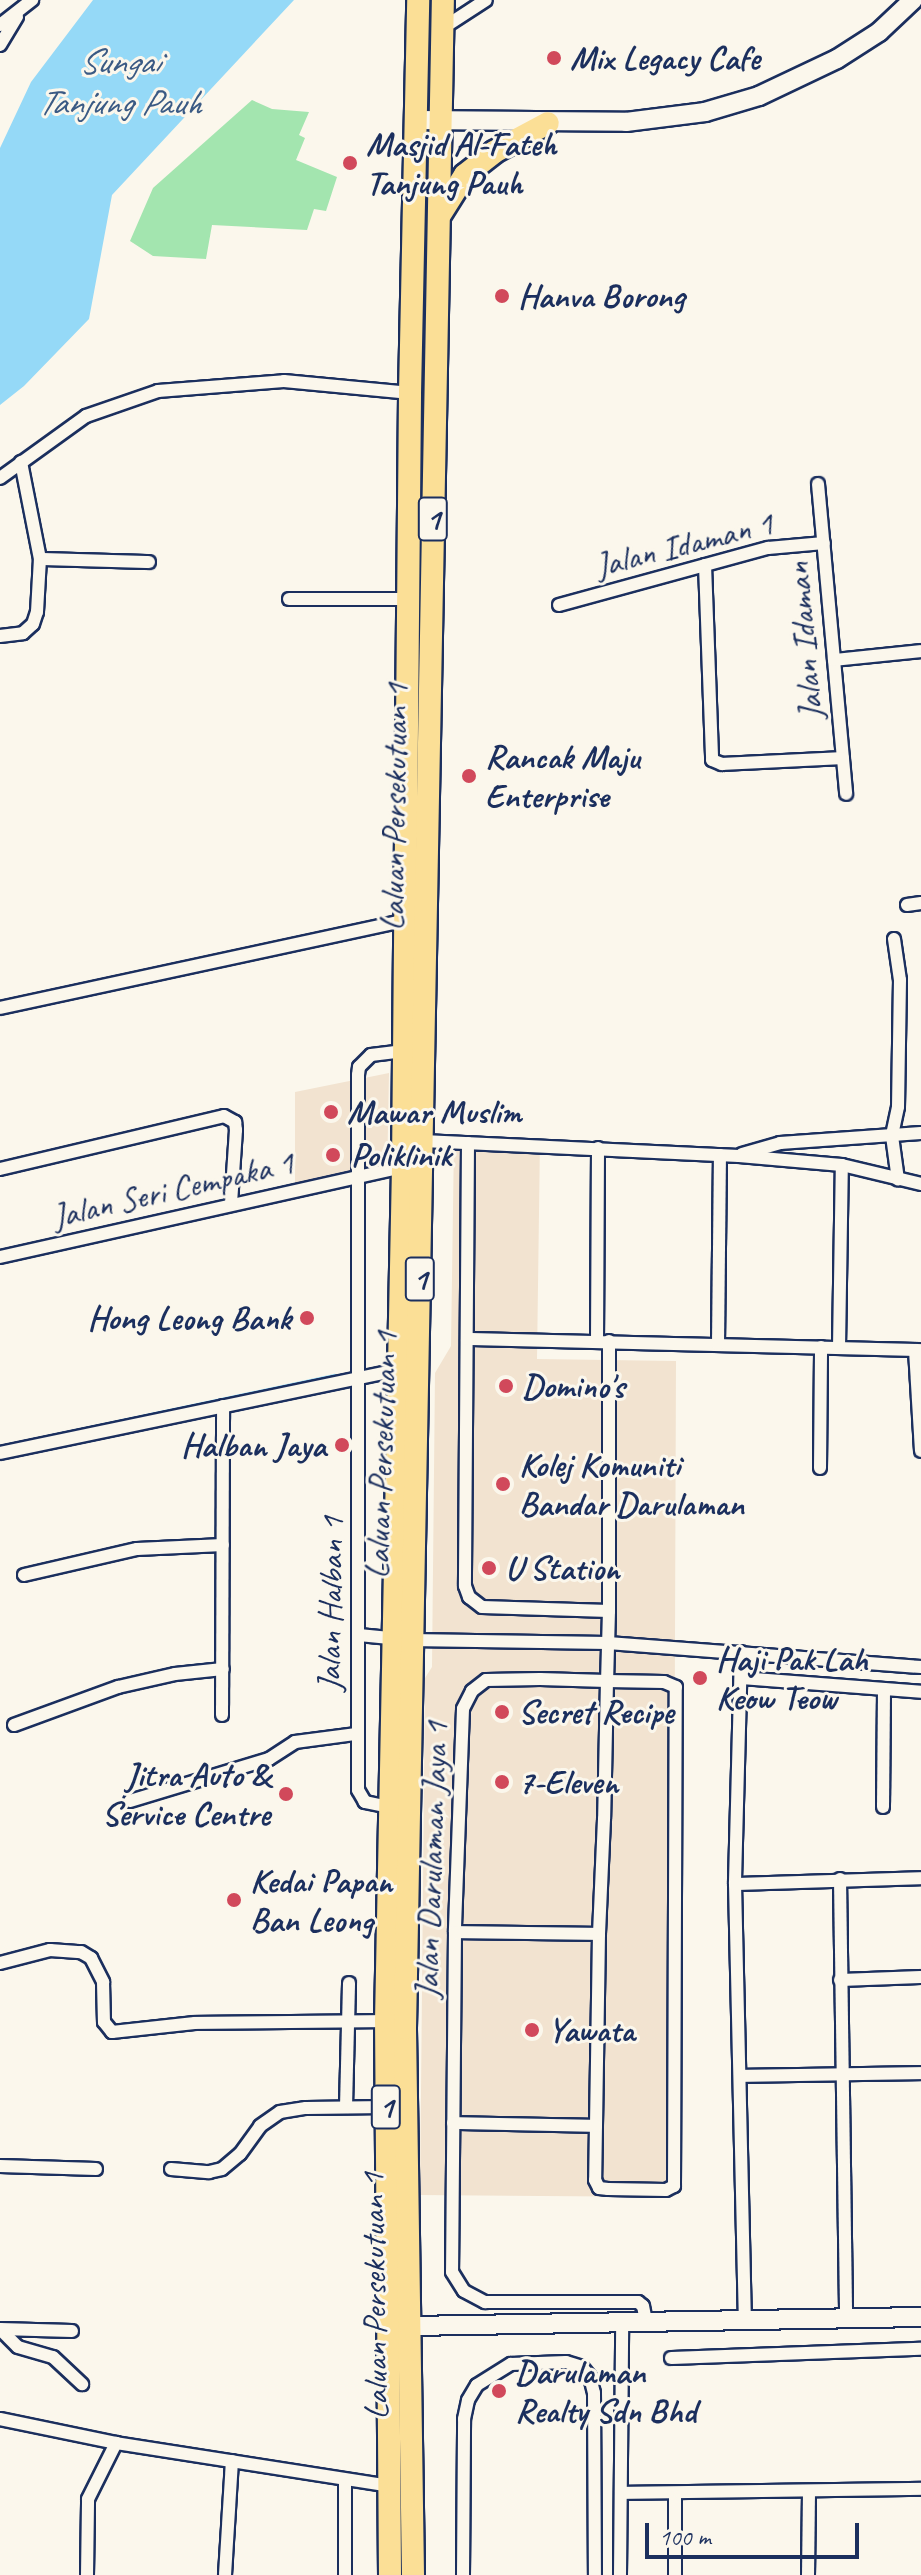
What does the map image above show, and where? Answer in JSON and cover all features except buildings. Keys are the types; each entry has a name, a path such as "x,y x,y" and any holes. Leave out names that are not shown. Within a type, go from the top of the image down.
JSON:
{"highway":[{"name":"Laluan Persekutuan 1","path":"390,2575 392,2486 386,2107 389,1807 401,1640 423,1141 409,599 418,0"},
{"name":"Laluan Persekutuan 1","path":"413,2575 411,2326 405,2180 399,1370 402,1051 415,919 443,0"},
{"path":"438,217 465,175 494,152 548,123"}],"street":[{"path":"0,25 32,0"},
{"path":"443,28 486,0"},
{"path":"417,120 635,122 705,112 745,101 793,82 859,46 913,0"},
{"path":"0,45 19,12"},
{"path":"0,478 86,416 158,391 284,381 410,393"},
{"path":"0,636 23,633 33,624 40,559 21,462"},
{"name":"Jalan Idaman","path":"818,484 846,794"},
{"name":"Jalan Idaman 1","path":"559,605 768,548 824,543"},
{"path":"40,559 149,562"},
{"path":"705,565 712,760 722,764 843,758"},
{"path":"289,599 409,599"},
{"path":"834,660 921,651"},
{"path":"907,905 921,903"},
{"path":"0,1008 415,919"},
{"path":"894,939 900,980 898,1107 892,1136 898,1180"},
{"name":"Jalan Halban 1","path":"389,1807 370,1804 359,1795 356,1734 359,1635 359,1067 371,1055 402,1051"},
{"path":"0,1169 224,1116 235,1122 236,1130 231,1204"},
{"path":"739,1156 780,1143 921,1133"},
{"path":"423,1141 739,1156 842,1165 921,1184"},
{"path":"468,1143 465,1586 469,1597 482,1607 609,1611"},
{"path":"598,1148 609,1611 599,1934 595,2180 599,2188 666,2190 674,2186 676,1687 664,1682 607,1681"},
{"path":"718,1344 720,1155"},
{"path":"839,1347 842,1165"},
{"name":"Jalan Seri Cempaka 1","path":"0,1257 403,1167"},
{"path":"467,1339 918,1350 921,1451"},
{"path":"820,1468 821,1347"},
{"path":"0,1453 399,1370"},
{"path":"222,1715 223,1406"},
{"path":"24,1575 137,1549 223,1545"},
{"path":"359,1635 401,1640 608,1643 921,1667"},
{"path":"741,1652 735,1884 745,2320"},
{"path":"14,1725 118,1687 175,1674 223,1669"},
{"path":"741,1678 921,1692"},
{"name":"Jalan Darulaman Jaya 1","path":"607,1681 496,1679 479,1684 466,1698 463,1709 455,1932 453,2277 473,2297 508,2302 638,2302 643,2306 646,2322"},
{"path":"883,1807 884,1689"},
{"path":"130,1801 269,1759 295,1742 356,1734"},
{"path":"735,1884 921,1878"},
{"path":"840,1879 846,2318"},
{"path":"455,1932 599,1934"},
{"path":"0,1963 50,1950 81,1952 91,1958 103,1982 104,2022 112,2032 195,2023 386,2021"},
{"path":"840,1980 921,1977"},
{"path":"346,2107 349,1983"},
{"path":"740,2076 921,2073"},
{"path":"171,2169 201,2172 230,2165 269,2118 291,2109 386,2107"},
{"path":"453,2123 596,2126"},
{"path":"0,2166 96,2169"},
{"path":"508,2302 509,2324"},
{"path":"411,2326 921,2317"},
{"path":"620,2575 622,2322"},
{"path":"0,2329 72,2331"},
{"path":"0,2329 18,2347 53,2357 82,2384"},
{"path":"671,2358 921,2349"},
{"path":"463,2575 464,2419 468,2400 477,2385 511,2364 566,2362 582,2367 590,2377 594,2393 595,2575"},
{"path":"0,2419 116,2443 392,2486"},
{"path":"87,2575 88,2499 116,2443"},
{"path":"225,2575 232,2461"},
{"path":"345,2480 345,2575"},
{"path":"621,2493 921,2489"},
{"path":"808,2575 809,2491"},
{"path":"675,2493 675,2575"}],"shaded area":[{"path":"389,1073 387,1178 295,1198 295,1092"},
{"path":"454,1139 540,1140 537,1359 676,1361 673,2197 420,2195 425,1678 432,1667 435,1373 451,1346"}],"green space":[{"path":"252,100 272,109 309,112 299,135 305,138 296,160 337,177 326,211 314,209 307,230 212,225 206,259 153,256 130,241 153,188"}],"water":[{"name":"Sungai Tanjung Pauh","path":"93,0 294,0 112,195 89,319 24,386 0,405 0,148 31,82"}],"waterway":[{"path":"0,1447 335,1376"}],"place":[{"name":"Mix Legacy Cafe","path":"554,58"},
{"name":"Masjid Al-Fateh Tanjung Pauh","path":"350,163"},
{"name":"Hanva Borong","path":"502,296"},
{"name":"Rancak Maju Enterprise","path":"469,776"},
{"name":"Mawar Muslim","path":"331,1112"},
{"name":"Poliklinik","path":"333,1155"},
{"name":"Hong Leong Bank","path":"307,1318"},
{"name":"Domino's","path":"506,1386"},
{"name":"Halban Jaya","path":"342,1445"},
{"name":"Kolej Komuniti Bandar Darulaman","path":"503,1484"},
{"name":"U Station","path":"489,1568"},
{"name":"Haji Pak Lah Keow Teow","path":"700,1678"},
{"name":"Secret Recipe","path":"502,1712"},
{"name":"7-Eleven","path":"502,1782"},
{"name":"Jitra Auto & Service Centre","path":"286,1794"},
{"name":"Kedai Papan Ban Leong","path":"234,1900"},
{"name":"Yawata","path":"532,2030"},
{"name":"Darulaman Realty Sdn Bhd","path":"499,2391"}]}
